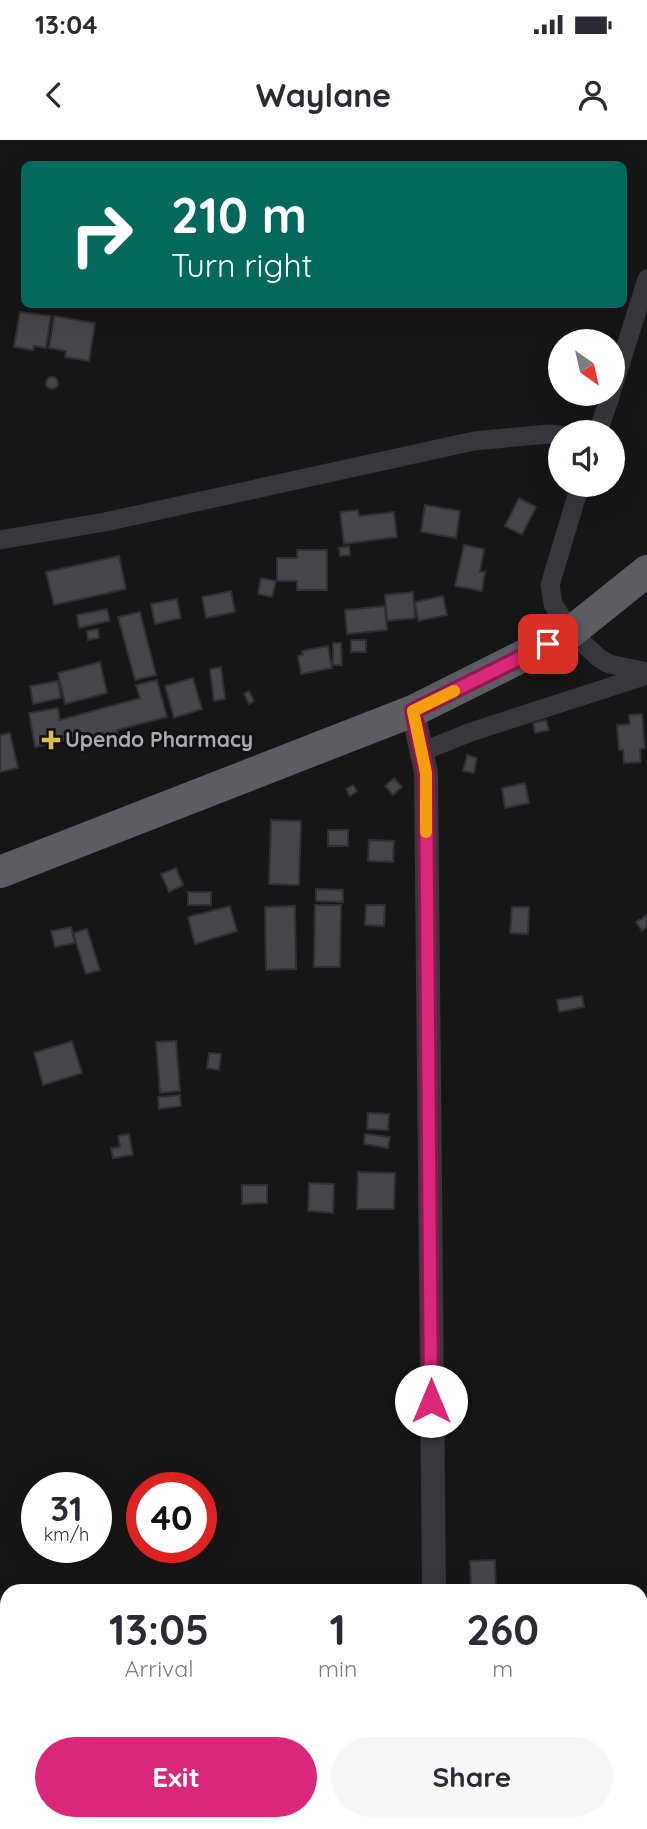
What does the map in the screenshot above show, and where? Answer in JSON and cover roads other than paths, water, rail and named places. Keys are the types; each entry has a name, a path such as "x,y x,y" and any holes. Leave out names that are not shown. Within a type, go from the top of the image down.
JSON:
{"highway":[{"path":"0,872 413,711 571,632 647,571"}],"street":[{"path":"625,350 647,279"},
{"path":"0,541 105,522 474,441 548,434"},
{"path":"576,497 550,585 553,604 571,632 599,659 647,673"},
{"path":"421,752 471,732 647,673"},
{"path":"413,711 426,773 434,1584"}],"place":[{"name":"Upendo Pharmacy","path":"51,740"}]}
